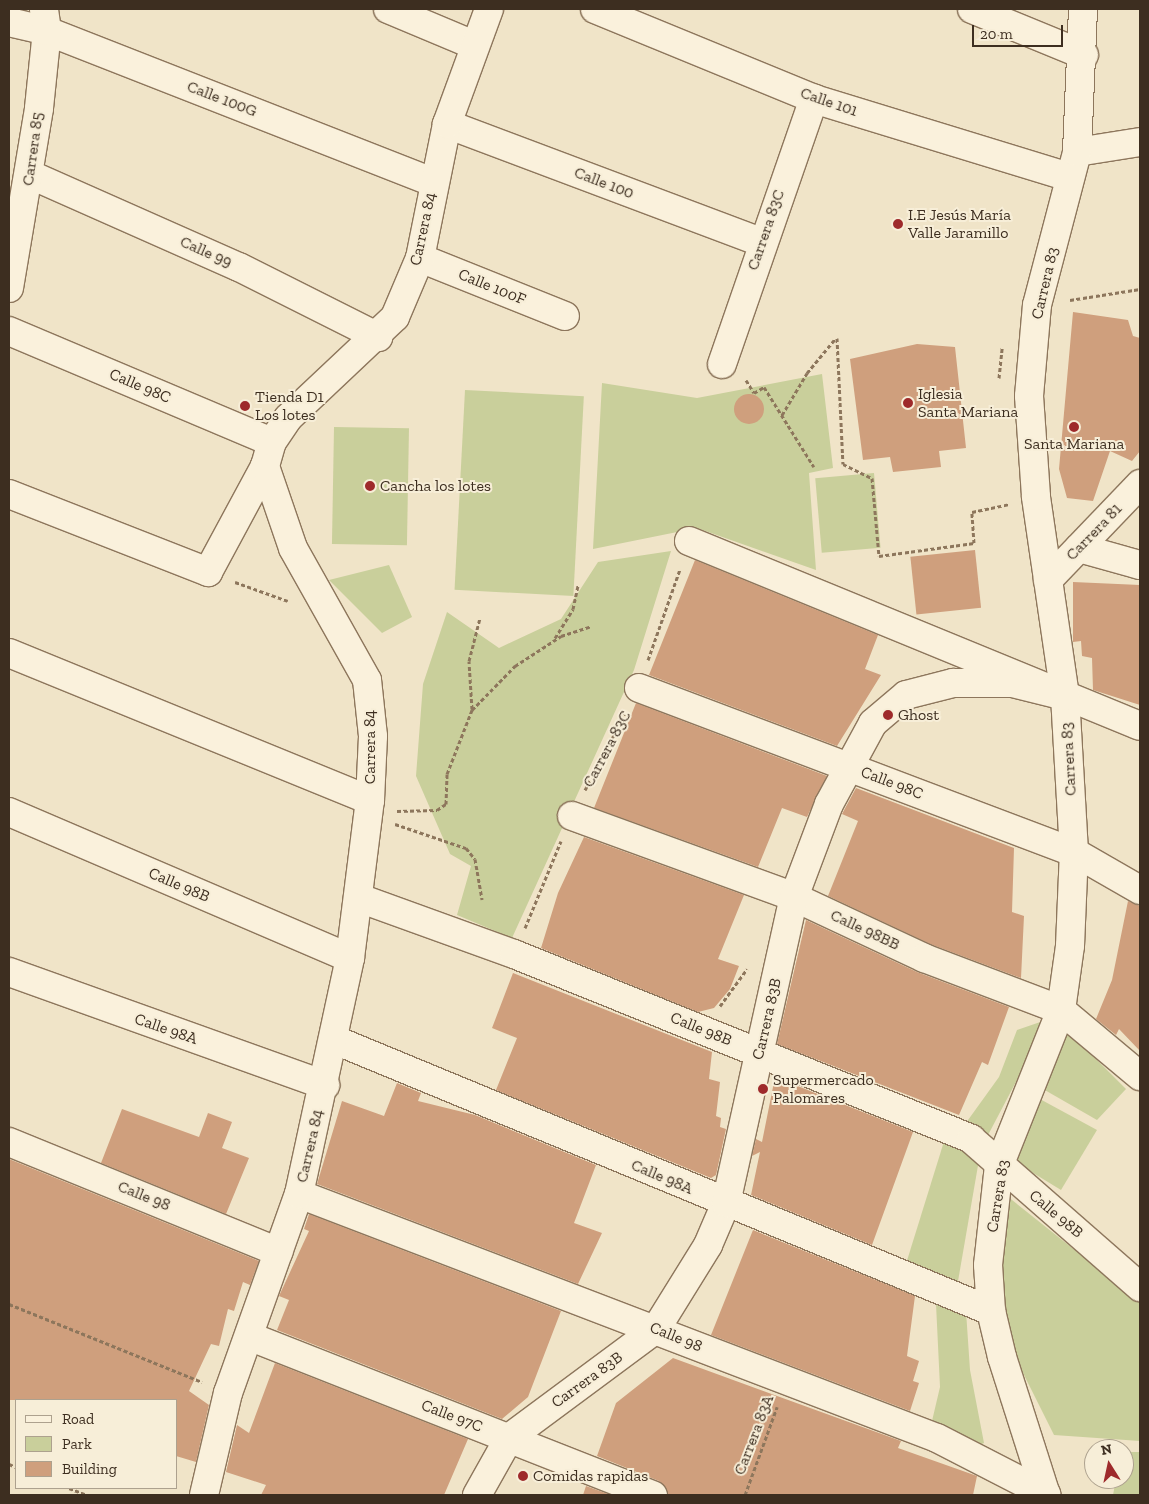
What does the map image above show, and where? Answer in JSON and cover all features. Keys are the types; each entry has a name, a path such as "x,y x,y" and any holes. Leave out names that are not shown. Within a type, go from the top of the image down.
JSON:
{"street":[{"path":"388,9 474,45"},
{"name":"Carrera 84","path":"204,1495 228,1393 251,1337 299,1194 335,1040 350,958 369,810 373,736 367,680 334,618 293,548 268,454 288,418 378,337 395,317 420,258 433,182 447,124 488,9"},
{"name":"Calle 101","path":"595,9 814,99 1073,164 1140,142"},
{"path":"972,9 1084,55"},
{"name":"Carrera 83","path":"1046,1494 991,1311 988,1265 999,1166 1061,1010 1070,946 1074,852 1066,696 1037,499 1030,412 1037,305 1073,164 1084,55 1083,9"},
{"name":"Calle 100G","path":"9,22 46,20 433,182"},
{"name":"Carrera 85","path":"9,288 16,212 31,175 46,20"},
{"name":"Carrera 83C","path":"722,364 761,242 814,99"},
{"name":"Calle 100","path":"447,124 761,242"},
{"name":"Calle 99","path":"31,175 239,267 378,337"},
{"name":"Calle 100F","path":"420,258 565,316"},
{"name":"Calle 98C","path":"9,331 268,454"},
{"path":"9,494 208,572 268,454"},
{"name":"Carrera 81","path":"1048,580 1140,484"},
{"path":"689,541 1140,726"},
{"path":"1079,548 1140,564"},
{"path":"9,653 222,738 369,810"},
{"name":"Carrera 83B","path":"476,1495 509,1438 656,1329 703,1253 726,1203 794,897 847,765 873,723 890,707 927,687 982,681 1066,696"},
{"name":"Calle 98C","path":"639,688 1074,852 1140,890"},
{"name":"Calle 98B","path":"9,812 350,958"},
{"name":"Calle 98BB","path":"572,816 794,897 924,958 1061,1010 1140,1076"},
{"name":"Calle 98B","path":"359,898 514,954 971,1139 999,1166 1140,1286"},
{"name":"Calle 98A","path":"9,972 82,1000 325,1084"},
{"name":"Calle 98A","path":"335,1040 991,1311"},
{"name":"Calle 98","path":"9,1142 278,1252"},
{"name":"Calle 98","path":"299,1194 656,1329 787,1383 937,1438 1046,1494"},
{"name":"Calle 97C","path":"251,1337 653,1495"}],"path":[{"path":"1037,305 1140,289"},
{"path":"782,415 807,373 837,338 842,464 872,478 879,556 974,543 972,512 1037,499"},
{"path":"722,364 742,374 754,393 764,387 814,467"},
{"name":"Carrera 83C","path":"514,954 572,816 639,688 689,541"},
{"path":"208,572 334,618"},
{"path":"552,642 570,616 578,586"},
{"path":"472,710 469,661 480,618"},
{"path":"369,810 438,810 446,804 447,774 472,710 515,666 552,642 591,626"},
{"path":"369,810 466,848 475,859 482,899"},
{"path":"695,1026 706,1022 754,962"},
{"path":"9,1304 228,1393"},
{"name":"Carrera 83A","path":"745,1495 787,1383"},
{"path":"72,1489 87,1495"}],"green space":[{"path":"822,374 833,468 809,473 816,570 697,528 593,549 602,383 697,398"},
{"path":"465,390 584,396 573,596 455,590"},
{"name":"Cancha los lotes","path":"334,427 409,428 407,545 332,544"},
{"path":"874,473 881,548 822,553 815,478"},
{"path":"671,551 634,670 512,938 457,915 471,866 450,854 416,776 423,684 447,612 499,648 561,619 598,562"},
{"path":"389,565 412,617 382,633 329,580"},
{"path":"1049,1019 987,1137 963,1127 999,1077 1017,1030"},
{"path":"1066,1029 1126,1089 1097,1120 1043,1089"},
{"path":"1038,1098 1097,1130 1061,1190 1015,1162"},
{"path":"946,1135 980,1154 957,1287 905,1267"},
{"path":"1007,1196 1140,1302 1140,1441 1134,1441 1134,1439 1054,1435 1018,1363 1003,1311 1001,1239"},
{"path":"936,1304 966,1311 970,1370 984,1443 970,1449 932,1421 940,1387"},
{"path":"1134,1452 1140,1452 1140,1495 1113,1495 1114,1489 1134,1489"}],"building":[{"path":"1073,312 1128,320 1133,336 1140,338 1140,451 1132,461 1110,451 1093,501 1067,498 1059,469"},
{"name":"Iglesia Santa Mariana","path":"917,344 955,347 966,448 939,451 941,467 893,472 890,457 863,460 850,359"},
{"path":"749,394 755,395 763,403 763,415 755,423 749,424 743,423 735,415 734,409 735,403 743,395"},
{"path":"975,550 981,608 916,614 910,557"},
{"path":"695,560 878,635 865,669 881,675 837,746 649,675"},
{"path":"1073,582 1140,585 1140,705 1093,690 1092,658 1082,656 1081,641 1073,642"},
{"path":"636,703 827,776 807,817 782,808 758,867 594,808"},
{"path":"856,788 1014,848 1012,912 1024,916 1021,978 930,944 828,896 858,821 842,814"},
{"path":"584,837 744,895 718,959 739,966 730,989 714,1008 698,1012 541,948 558,893"},
{"path":"1128,901 1140,906 1140,1051 1119,1029 1116,1035 1096,1019 1112,980"},
{"path":"806,920 917,972 1009,1007 988,1065 982,1062 959,1115 777,1044"},
{"path":"513,973 712,1052 709,1079 720,1082 716,1116 721,1118 720,1127 726,1129 716,1175 711,1178 496,1090 517,1038 492,1028"},
{"path":"775,1077 913,1132 872,1245 751,1195 760,1152 752,1156 756,1139 762,1142"},
{"path":"397,1083 421,1093 418,1101 475,1115 596,1165 574,1223 602,1233 578,1284 317,1184 342,1101 384,1116"},
{"path":"122,1109 199,1137 208,1113 232,1122 222,1148 249,1158 226,1214 101,1163"},
{"path":"9,1159 259,1261 250,1285 243,1282 234,1311 228,1309 219,1346 211,1344 189,1391 209,1405 196,1462 178,1457 178,1399 9,1400"},
{"path":"309,1214 561,1311 528,1397 502,1419 277,1330 289,1300 279,1296 309,1231 304,1229"},
{"path":"753,1230 915,1296 907,1356 919,1361 913,1381 919,1383 910,1411 711,1335"},
{"path":"673,1358 901,1441 898,1448 977,1476 973,1495 668,1495 659,1481 597,1456 616,1403"},
{"path":"275,1363 468,1439 444,1495 261,1495 266,1485 226,1472 237,1425 249,1433"},
{"path":"586,1486 611,1495 583,1495"}],"place":[{"name":"I.E Jesús María Valle Jaramillo","path":"898,224"},
{"name":"Iglesia Santa Mariana","path":"908,403"},
{"name":"Tienda D1 Los lotes","path":"245,406"},
{"name":"Santa Mariana","path":"1074,427"},
{"name":"Cancha los lotes","path":"370,486"},
{"name":"Ghost","path":"888,715"},
{"name":"Supermercado Palomares","path":"763,1089"},
{"name":"Comidas rapidas","path":"523,1476"}]}
